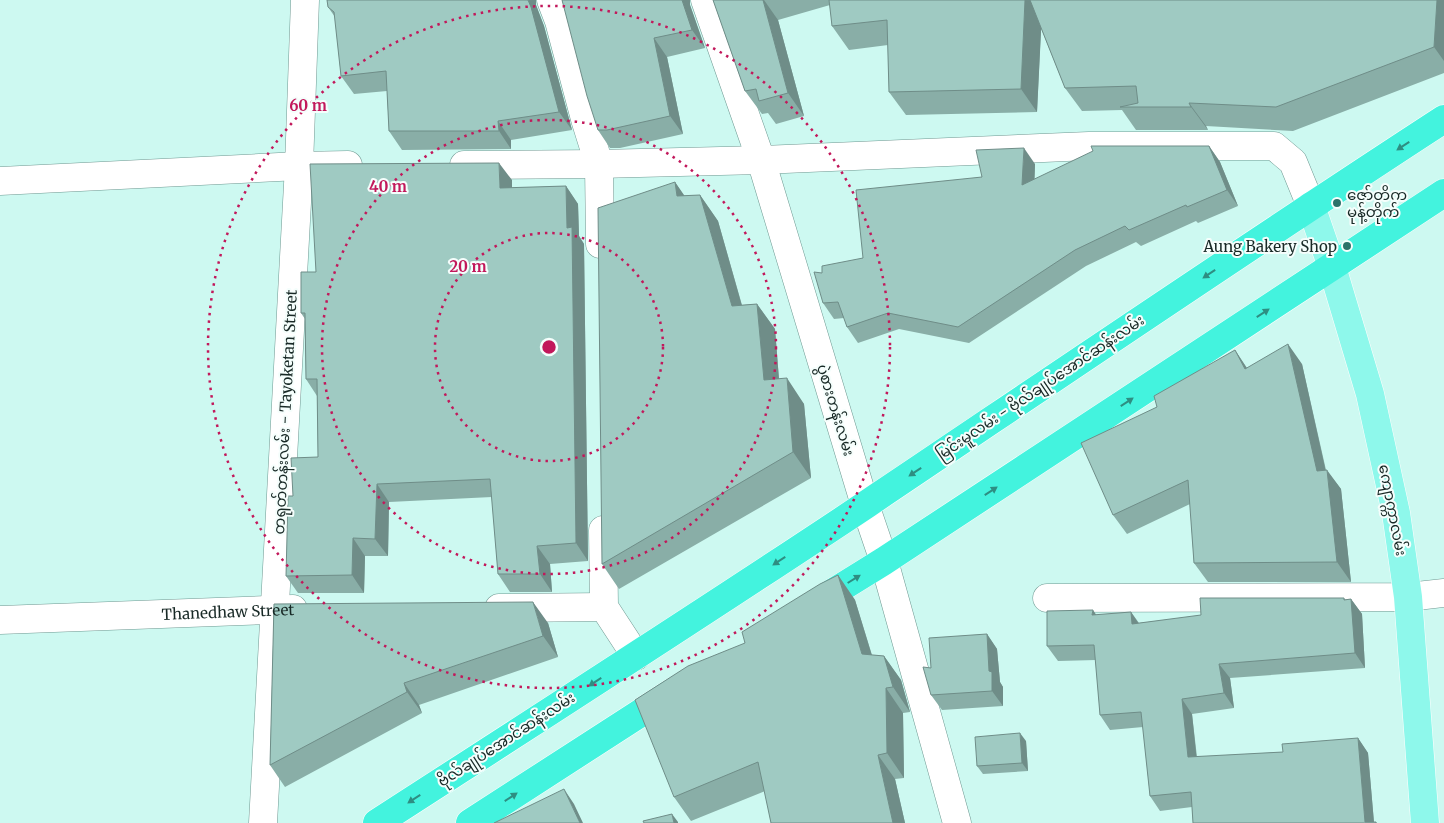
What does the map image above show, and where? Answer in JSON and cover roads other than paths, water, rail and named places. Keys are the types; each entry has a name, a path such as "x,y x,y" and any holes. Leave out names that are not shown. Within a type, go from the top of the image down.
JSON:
{"highway":[{"name":"မြင်းမူလမ်း - ဗိုလ်ချုပ်အောင်ဆန်းလမ်း","path":"636,656 1444,119"},
{"path":"792,618 884,561 1444,193"},
{"name":"ဗိုလ်ချုပ်အောင်ဆန်းလမ်း","path":"377,823 636,656"},
{"path":"470,823 692,681"}],"main road":[{"name":"ကျောက္ကာလမ်း","path":"1311,206 1332,267 1370,394 1396,513 1408,597 1425,823"}],"street":[{"name":"တရုတ်တန်းလမ်း - Tayoketan Street","path":"263,823 299,166 305,0"},
{"path":"551,0 559,20 599,164 600,273"},
{"name":"ပွဲစားတန်းလမ်း","path":"705,0 761,160 865,505 884,561 957,823"},
{"path":"444,165 761,160 1089,146 1274,146 1293,162 1311,206"},
{"path":"0,181 299,166 376,165"},
{"path":"603,509 604,607 636,656"},
{"path":"1047,598 1408,597 1444,593"},
{"path":"474,608 604,607"},
{"name":"Thanedhaw Street","path":"0,620 314,609"}],"place":[{"name":"ဇော်တိက မုန့်တိုက်","path":"1337,203"},
{"name":"Aung Bakery Shop","path":"1347,246"}]}
